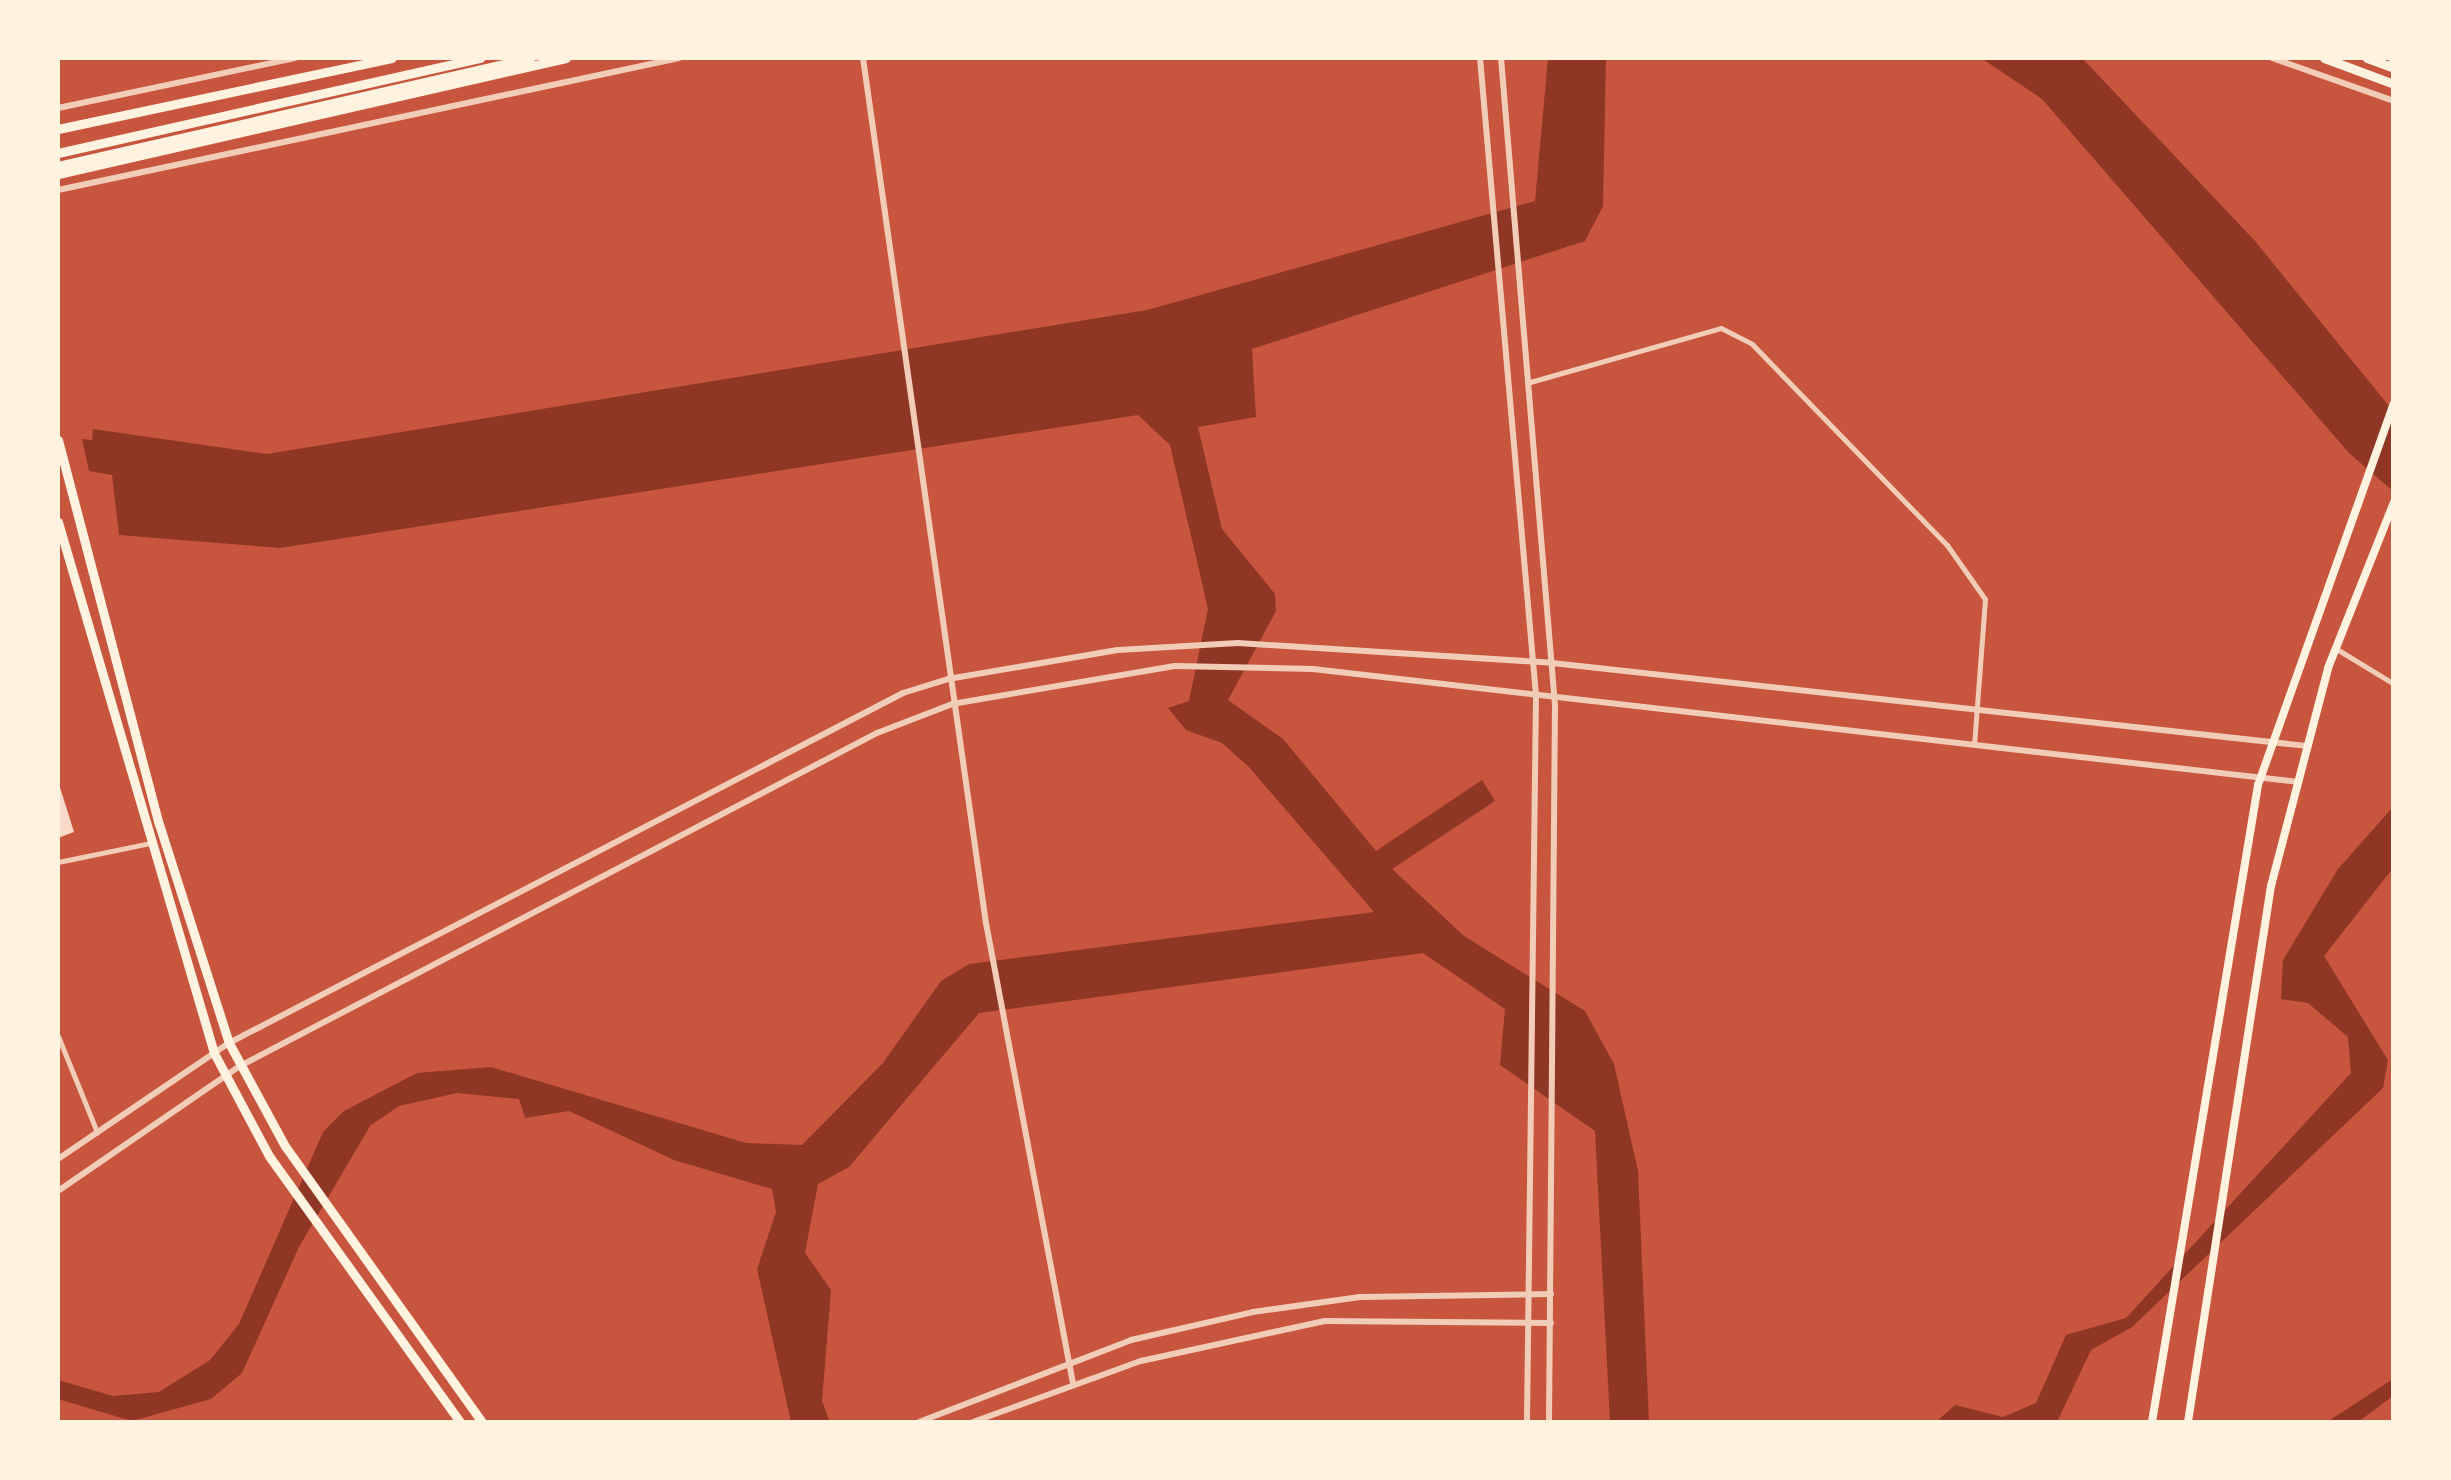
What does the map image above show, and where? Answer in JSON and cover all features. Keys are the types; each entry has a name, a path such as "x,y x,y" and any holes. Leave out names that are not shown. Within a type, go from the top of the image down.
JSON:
{"main road":[{"path":"58,129 392,58"},
{"path":"451,58 455,82"},
{"path":"58,153 480,58 483,76"},
{"path":"58,166 532,58"},
{"path":"58,174 566,58"},
{"path":"2324,58 2394,84"},
{"path":"2367,58 2394,68"},
{"path":"2152,1422 2260,778 2360,484 2394,404"},
{"path":"58,440 74,508 228,1043 293,1157 482,1422"},
{"path":"2188,1422 2271,886 2336,648 2394,502"},
{"path":"58,522 146,844 214,1054 284,1177 460,1422"}],"street":[{"path":"58,108 295,58"},
{"path":"58,190 679,58"},
{"path":"863,58 913,454 986,923 1064,1366 1073,1385"},
{"path":"1480,58 1506,284 1536,695 1535,1106 1527,1422"},
{"path":"1501,58 1554,697 1549,1422"},
{"path":"2272,58 2394,101"},
{"path":"1530,382 1721,328 1752,344 1947,545 1985,599 1982,711 1974,745"},
{"path":"58,1159 228,1043 903,692 948,679 1118,650 1238,644 1552,663 2270,747 2308,746"},
{"path":"2336,648 2394,684"},
{"path":"58,1191 240,1066 877,733 952,704 1175,666 1313,670 2298,782"},
{"path":"58,862 146,844"},
{"path":"58,1036 98,1132"},
{"path":"919,1422 1131,1340 1254,1312 1360,1297 1552,1294"},
{"path":"973,1422 1140,1360 1325,1321 1528,1318 1551,1322"}],"shaded area":[{"path":"1548,58 1606,58 1603,206 1585,241 1252,349 1256,417 1198,427 1222,529 1275,594 1276,611 1228,700 1283,739 1376,851 1482,780 1495,801 1392,869 1464,936 1585,1011 1614,1064 1638,1171 1649,1422 1610,1422 1595,1131 1500,1065 1505,1009 1423,953 979,1013 849,1167 818,1184 805,1253 831,1290 822,1401 830,1422 791,1422 757,1269 776,1212 772,1189 674,1160 569,1111 525,1118 519,1099 457,1093 399,1106 370,1126 299,1247 242,1373 211,1399 132,1421 58,1399 58,1380 113,1396 159,1392 210,1360 239,1324 323,1132 344,1111 417,1073 491,1067 746,1143 802,1145 883,1063 941,981 969,964 1374,912 1248,766 1222,743 1186,730 1168,708 1189,701 1208,609 1170,445 1138,415 280,548 119,535 112,475 89,471 82,439 92,440 93,429 267,454 1147,310 1535,201"},
{"path":"1981,58 2082,58 2255,241 2393,411 2393,491 2349,453 2042,99"},
{"path":"2393,807 2393,868 2324,956 2388,1060 2383,1088 2132,1327 2091,1350 2057,1422 1936,1422 1955,1405 2003,1417 2036,1403 2066,1335 2126,1318 2351,1073 2348,1037 2308,1003 2281,999 2283,960 2338,869"},
{"path":"2393,1379 2393,1396 2358,1422 2327,1422"}],"building":[{"path":"58,781 74,832 58,838"}]}
